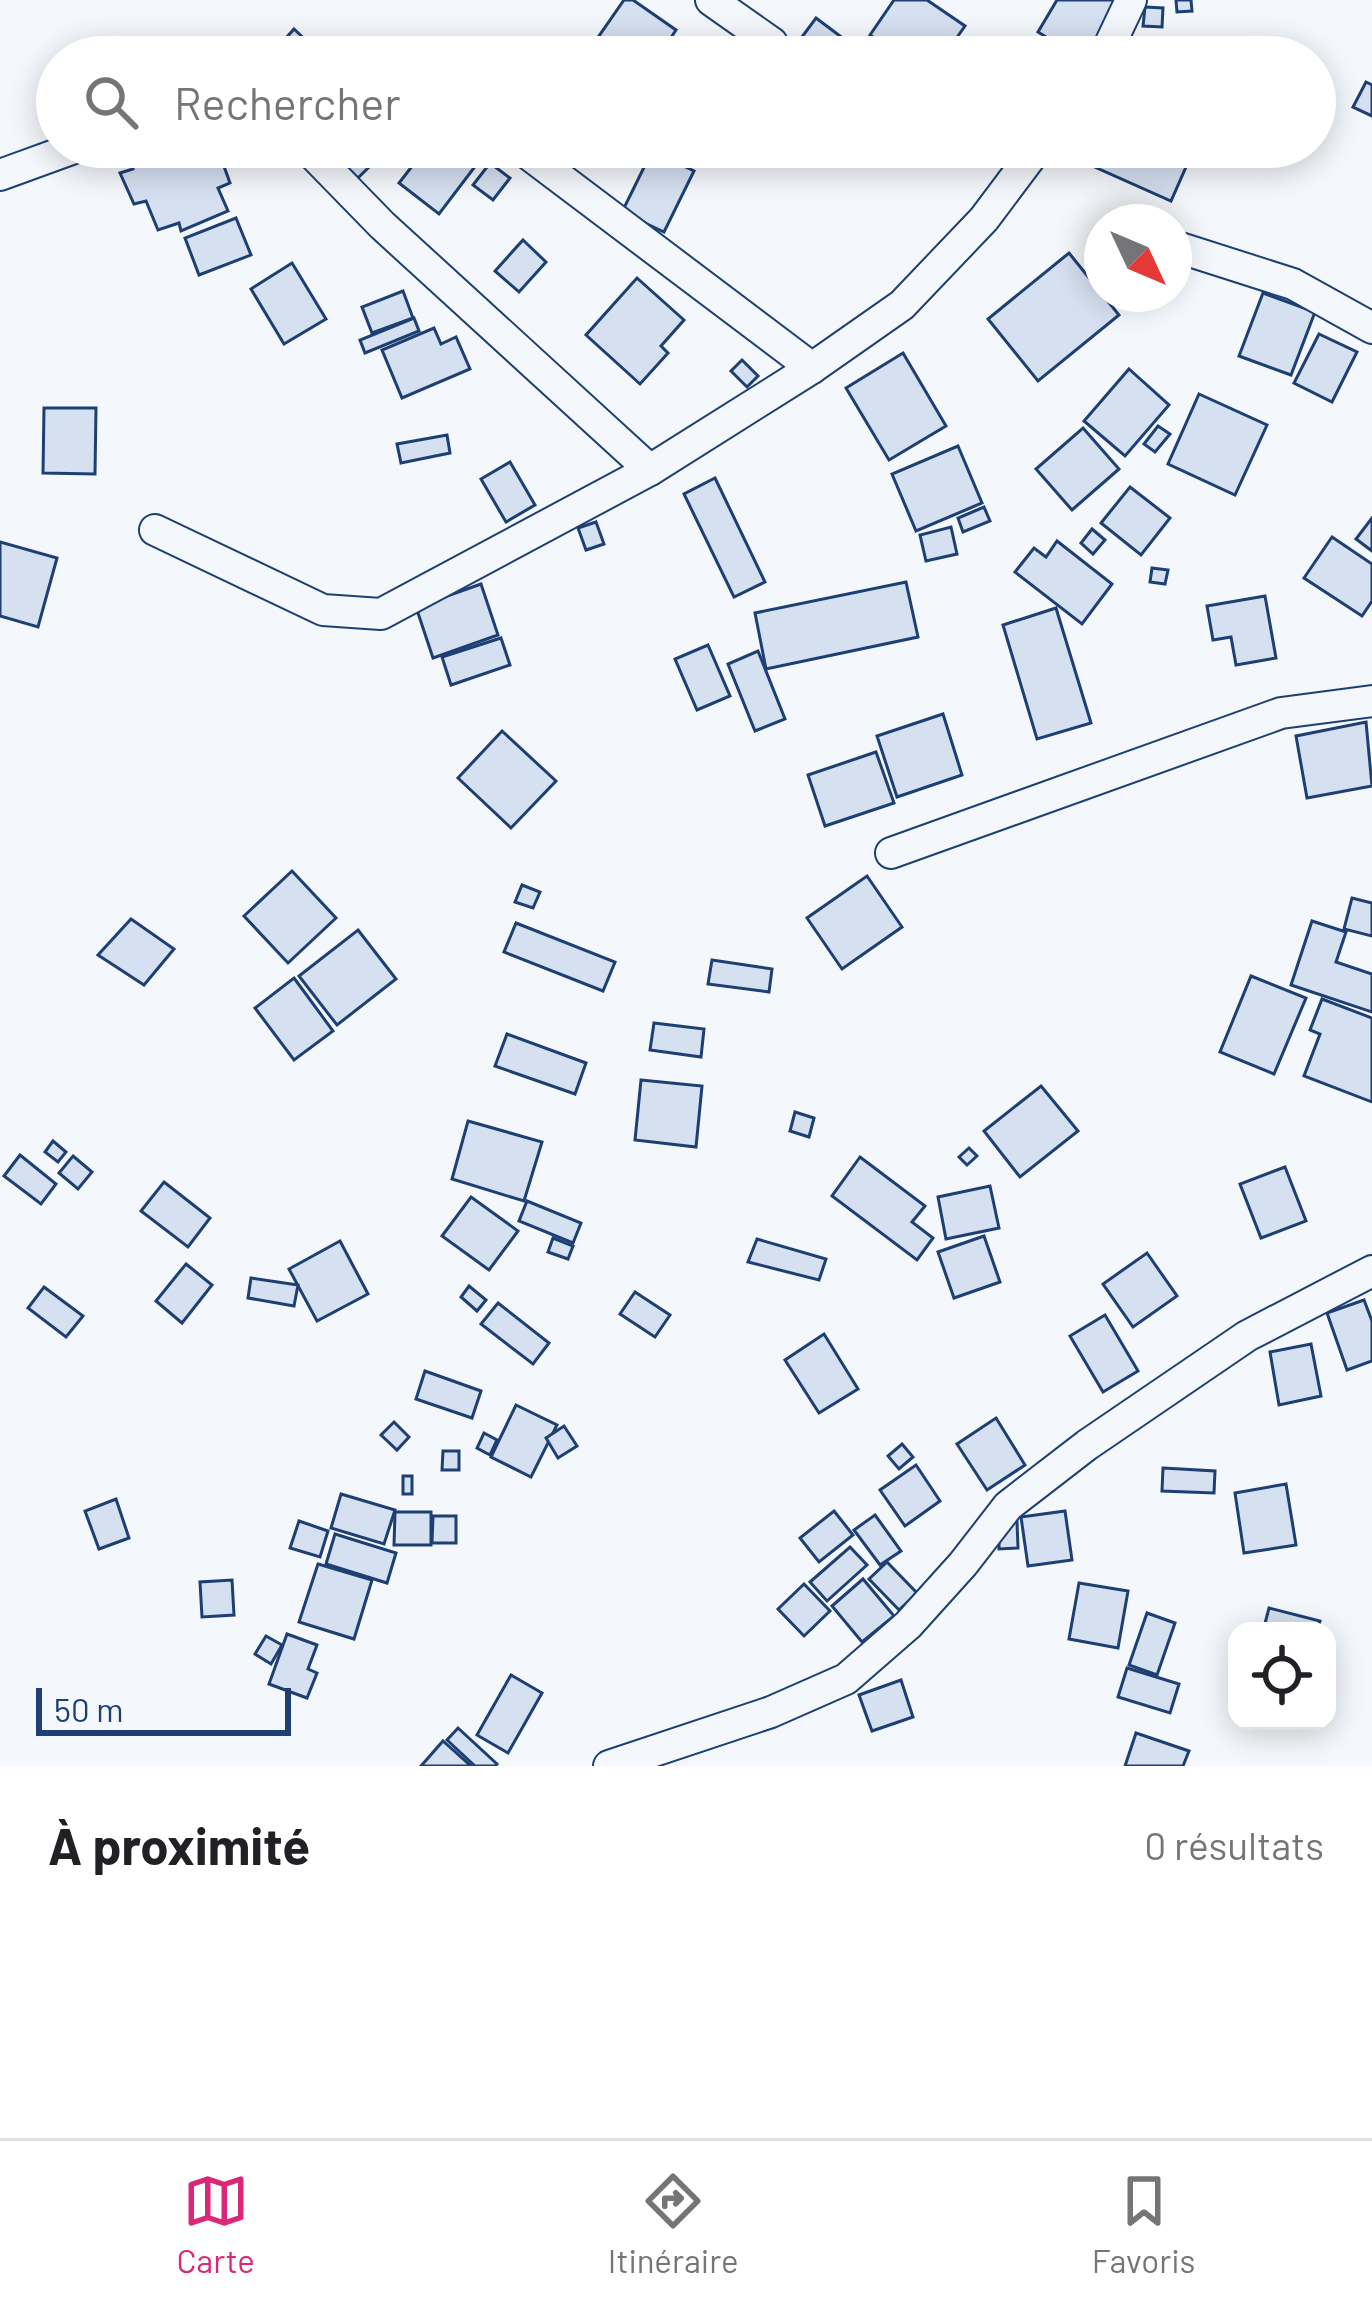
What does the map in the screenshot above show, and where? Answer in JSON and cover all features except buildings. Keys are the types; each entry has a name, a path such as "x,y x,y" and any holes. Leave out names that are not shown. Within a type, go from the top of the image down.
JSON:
{"street":[{"path":"711,0 762,36"},
{"path":"1114,36 1131,0"},
{"path":"0,175 36,162"},
{"path":"326,168 382,225 650,470"},
{"path":"547,168 812,368"},
{"path":"155,530 323,610 381,614 650,470 812,368 902,305 984,219 1022,168"},
{"path":"1192,252 1293,284 1372,328"},
{"path":"891,853 1281,712 1372,701"},
{"path":"609,1766 771,1712 846,1679 908,1624 1008,1506 1055,1469 1247,1336 1372,1271"}]}
